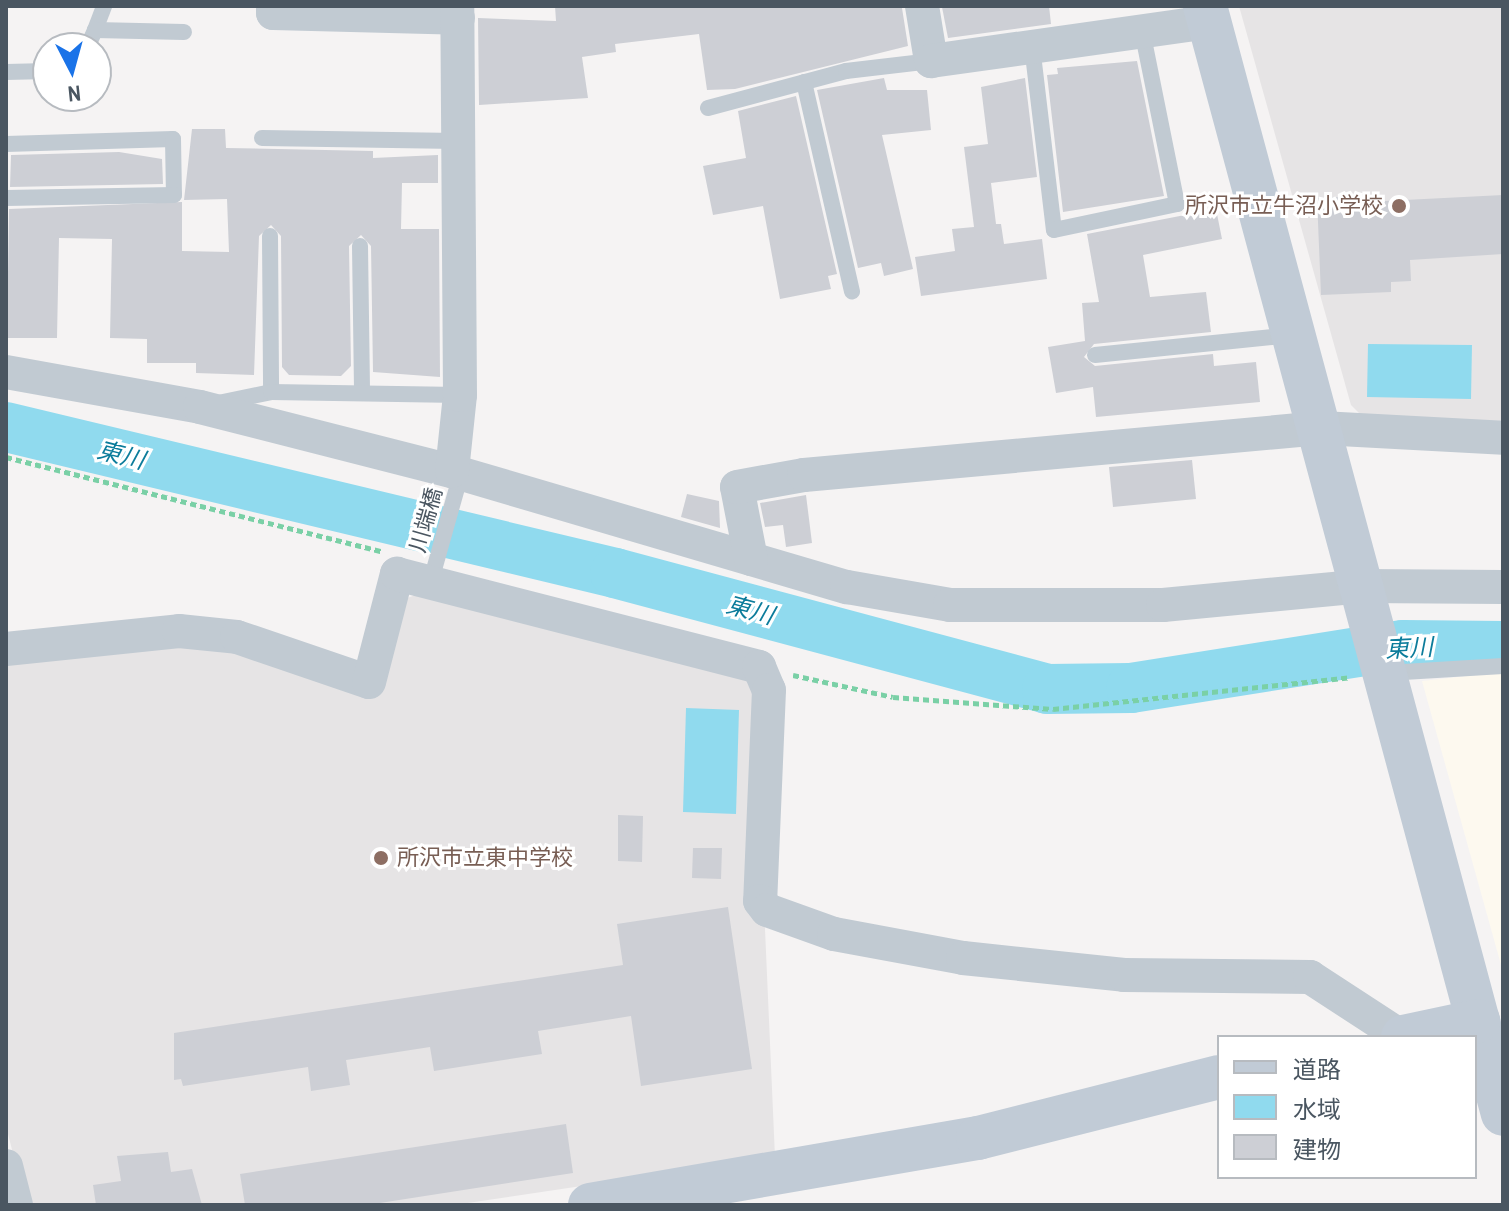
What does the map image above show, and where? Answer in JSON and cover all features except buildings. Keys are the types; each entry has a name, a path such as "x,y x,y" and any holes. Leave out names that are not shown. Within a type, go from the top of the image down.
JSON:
{"street":[{"path":"273,6 273,13 458,12 460,395 457,476"},
{"path":"922,6 931,61 1032,46 1143,35 1207,14 1365,594 1490,1019 1503,1114"},
{"path":"6,372 200,407 457,476 847,587 950,605 1163,605 1503,587"},
{"path":"751,559 737,487 804,475 1321,428 1503,438"},
{"path":"6,649 179,631 237,637 369,682 397,574 432,576 759,667 769,690 760,901 767,910 834,934 963,958 1124,975 1310,977 1400,1035"},
{"path":"1413,1035 1490,1019"},
{"path":"590,1205 963,1142 1217,1078"},
{"path":"6,1166 16,1205"}],"lane":[{"path":"104,6 95,30 184,32"},
{"path":"1032,46 1054,230 1177,204 1143,35"},
{"path":"708,108 804,82 931,61"},
{"path":"6,72 32,71"},
{"path":"804,82 852,292"},
{"path":"262,138 457,141"},
{"path":"6,144 173,139 174,195 6,198"},
{"path":"270,236 271,392"},
{"path":"360,246 362,393"},
{"path":"1095,355 1296,335"},
{"path":"200,407 271,392 460,395"},
{"name":"川端橋","path":"432,576 457,476"},
{"path":"1386,668 1503,666"}],"path":[{"path":"6,457 295,526 432,576"},
{"path":"759,667 893,697 1053,709 1386,668"}],"shaded area":[{"name":"所沢市立牛沼小学校","path":"1239,6 1503,6 1503,421 1363,417 1351,405"},
{"name":"所沢市立東中学校","path":"418,594 754,678 775,1157 454,1205 26,1205 6,1126 6,659 177,641 227,648 372,695 402,600"},
{"path":"1503,672 1503,972 1422,681"}],"water":[{"path":"1368,344 1472,345 1471,399 1367,397"},
{"path":"686,708 739,710 736,814 683,812"}],"waterway":[{"name":"東川","path":"6,427 615,573 1047,689 1131,688 1403,645 1503,646"}],"place":[{"name":"所沢市立牛沼小学校","path":"1399,206"},
{"name":"所沢市立東中学校","path":"381,858"}]}
